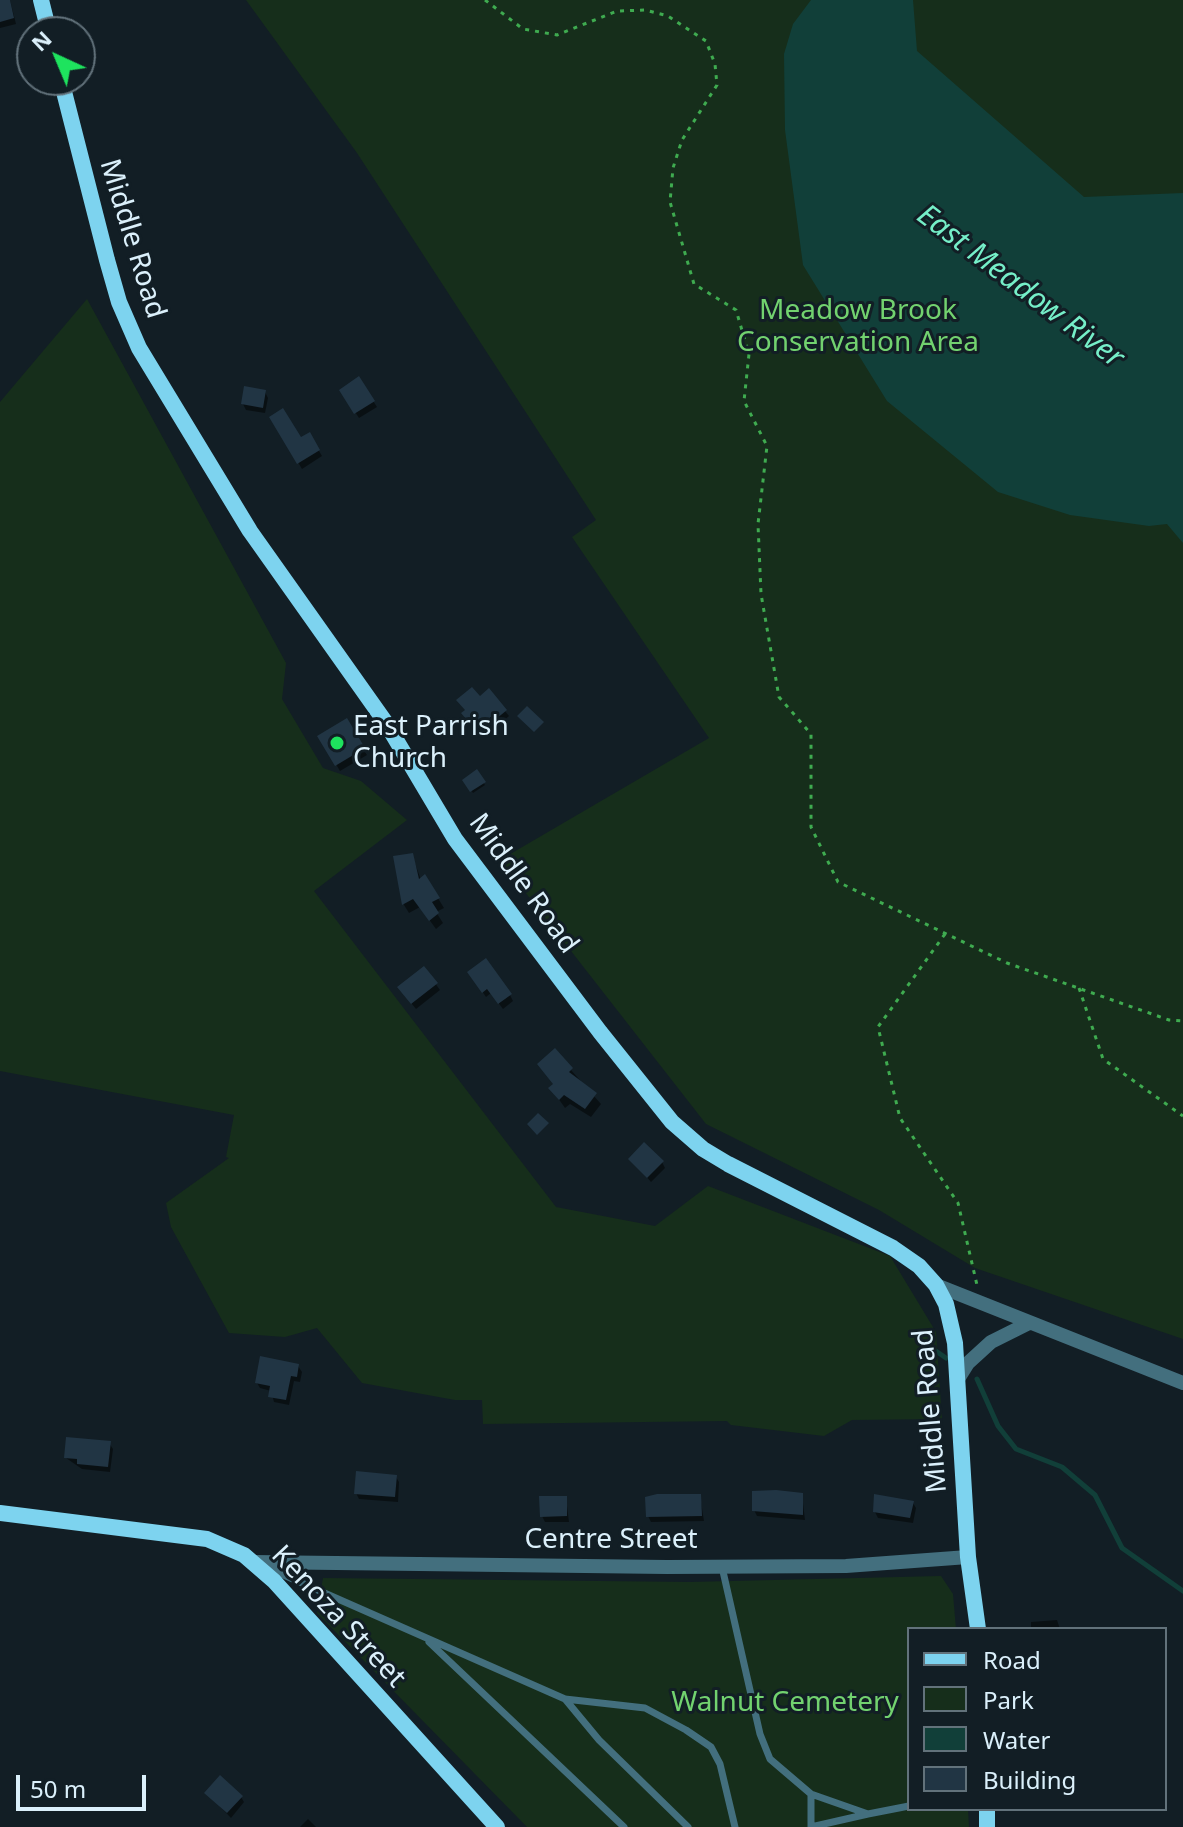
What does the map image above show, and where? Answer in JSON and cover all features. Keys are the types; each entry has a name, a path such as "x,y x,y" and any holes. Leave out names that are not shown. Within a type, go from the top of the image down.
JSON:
{"street":[{"name":"Middle Road","path":"65,96 119,302 139,348 250,531 386,723 455,839 672,1122 703,1149 728,1164 893,1248 919,1266 936,1285 952,1323 968,1557 978,1627"},
{"path":"936,1285 1027,1324 1183,1383"},
{"path":"958,1379 968,1363 991,1342 1027,1324"},
{"name":"Kenoza Street","path":"0,1513 207,1539 226,1545 253,1562 497,1827"},
{"name":"Centre Street","path":"253,1562 722,1567 846,1566 968,1557"}],"lane":[{"path":"253,1562 565,1699 645,1708 711,1747 720,1764 735,1827"},
{"path":"722,1567 760,1734 770,1759 811,1794 868,1814"},
{"path":"425,1638 624,1827"},
{"path":"565,1699 588,1729 688,1827"},
{"path":"811,1794 811,1827 907,1806"}],"path":[{"path":"485,0 523,29 557,35 617,11 645,10 668,16 706,41 715,64 717,85 682,140 673,168 670,202 694,284 736,310 749,354 744,401 767,446 758,524 761,594 779,697 811,734 811,827 838,882 1007,963 1169,1020 1183,1021"},
{"path":"945,934 878,1027 900,1118 958,1203 981,1304"},
{"path":"1079,988 1103,1059 1183,1116"}],"green space":[{"name":"Meadow Brook Conservation Area","path":"246,0 1183,0 1183,1339 975,1268 879,1210 706,1124 500,860 709,738 572,537 596,520 357,153"},
{"path":"87,299 286,663 282,699 323,768 361,781 407,820 314,891 556,1207 655,1226 708,1186 890,1256 936,1332 942,1419 852,1420 824,1436 731,1425 727,1421 483,1424 482,1400 455,1400 362,1383 317,1328 285,1337 229,1333 171,1227 166,1203 229,1158 226,1157 234,1115 0,1071 0,402"},
{"name":"Walnut Cemetery","path":"941,1576 953,1594 956,1627 907,1627 907,1811 968,1811 969,1827 527,1827 317,1613 323,1578 690,1582"}],"water":[{"name":"East Meadow River","path":"811,0 913,0 917,51 1084,197 1183,193 1183,543 1167,524 1149,526 1070,515 998,492 887,401 803,265 785,130 784,54 793,24"}],"building":[{"path":"0,0 10,0 14,18 0,22"},
{"path":"359,376 375,401 354,414 339,390"},
{"path":"244,386 266,390 263,408 241,404"},
{"path":"283,408 301,437 310,432 320,450 297,464 269,417"},
{"path":"472,687 480,696 489,688 507,710 496,719 492,716 475,730 461,713 465,710 456,700"},
{"path":"527,706 544,722 534,732 517,716"},
{"path":"347,718 365,748 335,766 317,736"},
{"path":"477,769 486,782 470,792 462,780"},
{"path":"413,853 419,879 425,874 440,898 432,902 439,913 429,921 413,899 402,905 393,856"},
{"path":"486,958 512,994 498,1004 487,989 482,993 467,972"},
{"path":"424,966 438,983 411,1004 397,987"},
{"path":"555,1048 573,1068 569,1072 597,1093 585,1109 564,1095 559,1100 548,1088 553,1084 537,1064"},
{"path":"538,1113 549,1123 537,1135 527,1124"},
{"path":"644,1142 664,1161 647,1178 628,1159"},
{"path":"260,1356 299,1364 297,1377 291,1376 286,1400 268,1397 270,1386 255,1383"},
{"path":"66,1437 111,1441 108,1467 77,1464 77,1459 64,1458"},
{"path":"356,1471 397,1475 395,1497 354,1494"},
{"path":"752,1491 803,1493 803,1515 752,1511"},
{"path":"701,1494 702,1516 646,1517 645,1497"},
{"path":"874,1494 914,1501 910,1518 873,1512"},
{"path":"539,1496 567,1496 567,1516 540,1517"},
{"path":"220,1775 243,1796 227,1813 204,1793"}],"waterway":[{"path":"930,1347 946,1358"},
{"path":"977,1379 998,1426 1016,1449 1062,1467 1095,1495 1122,1548 1183,1591"}],"place":[{"name":"East Parrish Church","path":"337,743"}]}
